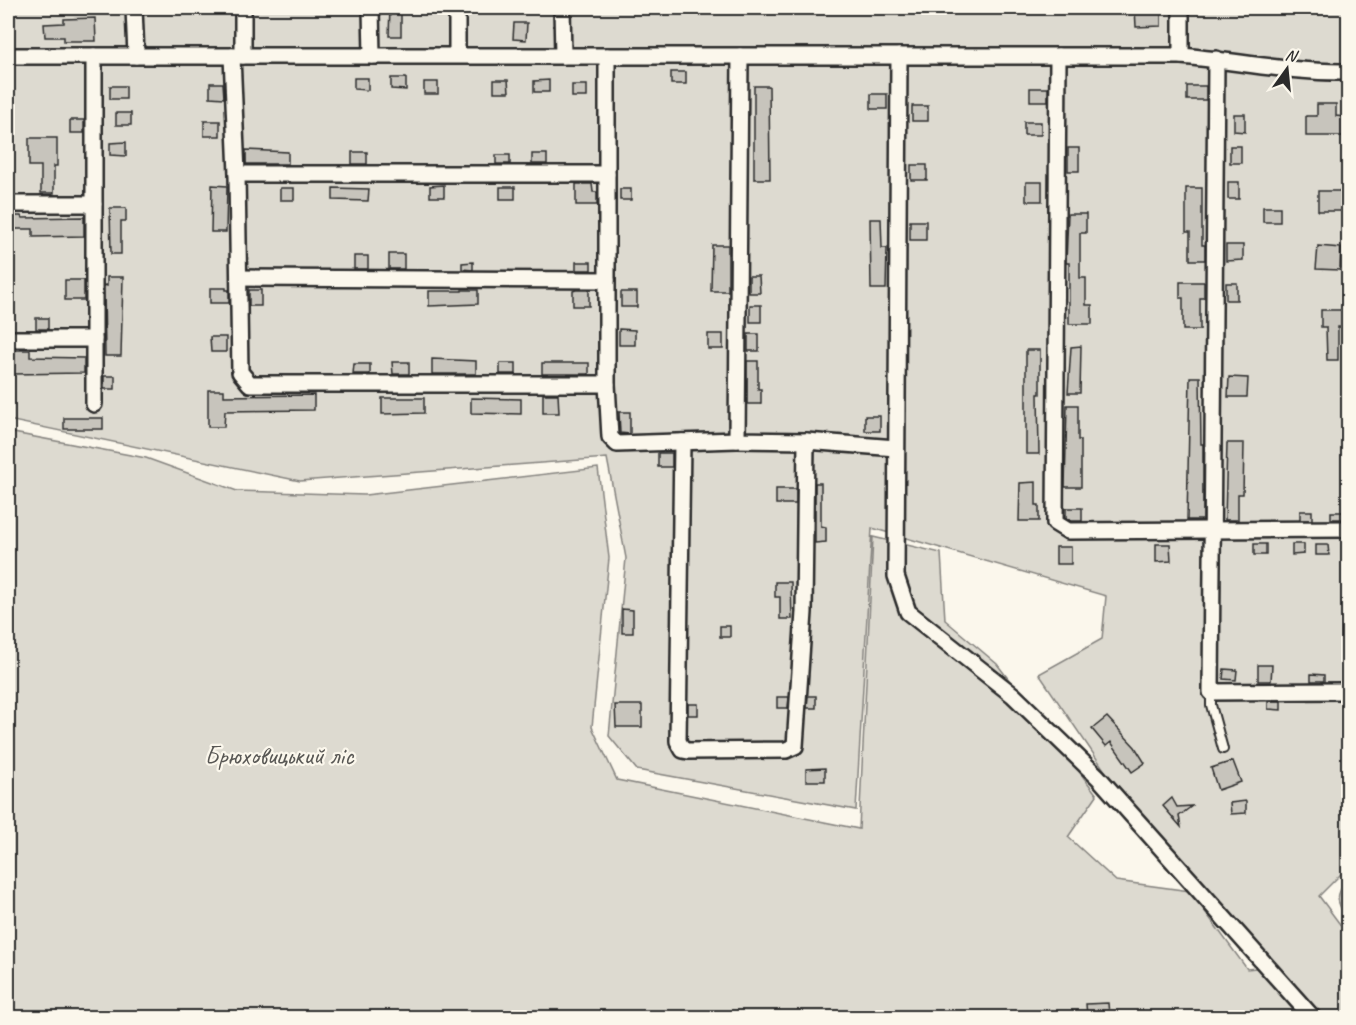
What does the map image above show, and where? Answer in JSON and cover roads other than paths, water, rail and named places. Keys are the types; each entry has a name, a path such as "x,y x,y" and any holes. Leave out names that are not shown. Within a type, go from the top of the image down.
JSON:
{"street":[{"path":"134,8 136,56"},
{"path":"243,8 238,56 237,174 240,372 250,384 607,384"},
{"path":"371,8 372,56"},
{"path":"457,8 457,55"},
{"path":"561,8 563,56"},
{"path":"1181,8 1181,56"},
{"path":"8,56 1181,56 1314,72 1348,72"},
{"path":"94,56 94,404"},
{"path":"607,56 607,384 610,437 617,444 737,440 806,441 896,448"},
{"path":"737,440 740,56"},
{"path":"899,56 896,576 908,612 1013,695 1098,777 1313,1017"},
{"path":"1058,56 1055,523 1068,531 1348,529"},
{"path":"1216,59 1211,692 1342,691"},
{"path":"237,174 607,174"},
{"path":"8,204 94,204"},
{"path":"239,278 607,280"},
{"path":"8,339 94,339"},
{"path":"682,442 678,741 683,750 688,752 786,750 795,746 804,612 806,441"}],"lane":[{"path":"1211,692 1211,705 1223,750"}],"park label":[{"name":"Брюховицький ліс","path":"279,755"}]}
